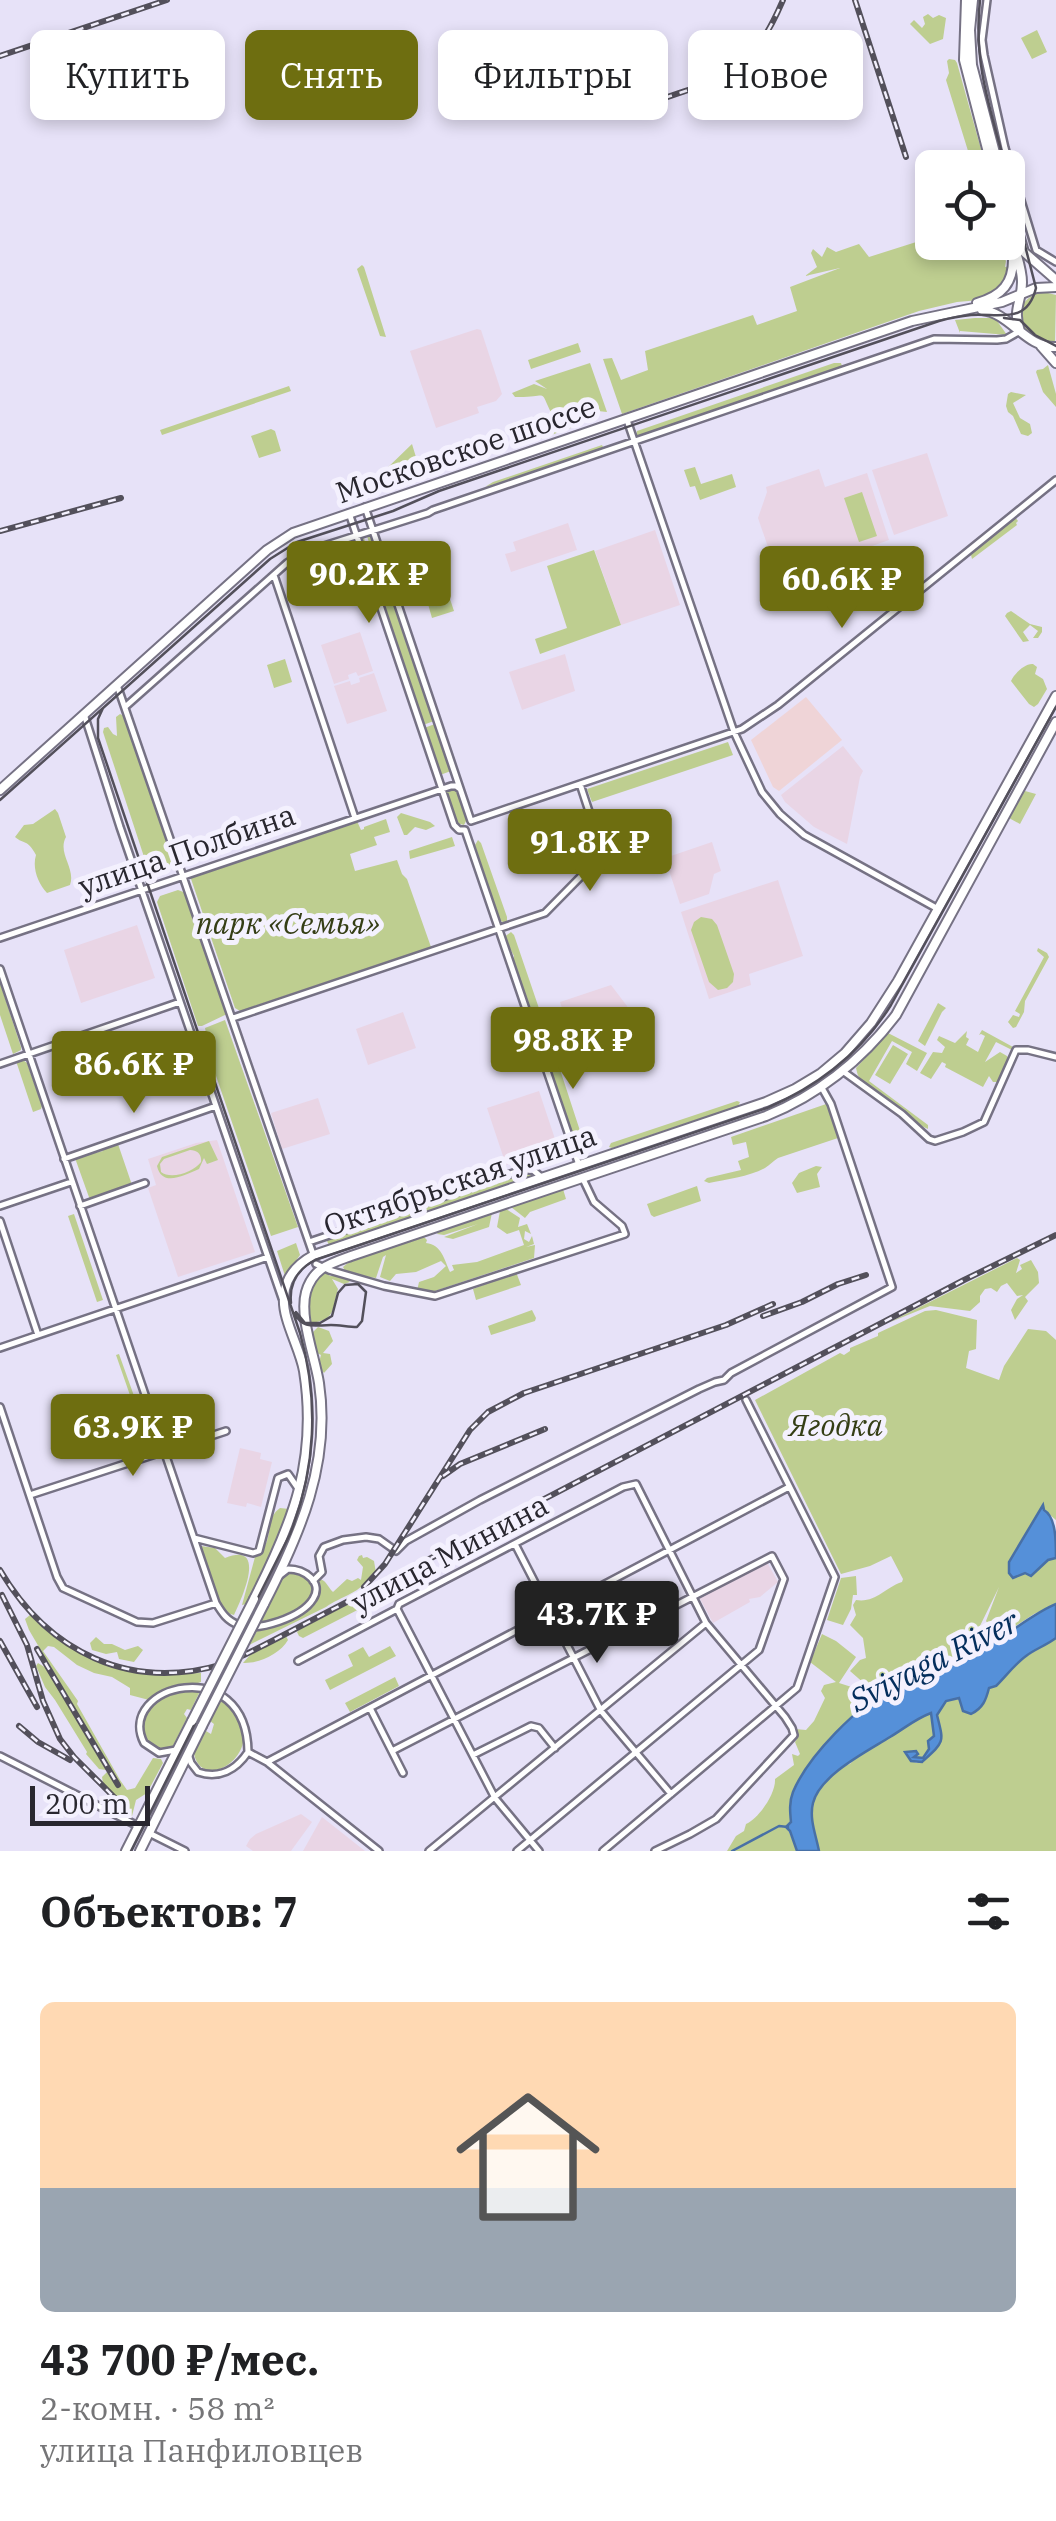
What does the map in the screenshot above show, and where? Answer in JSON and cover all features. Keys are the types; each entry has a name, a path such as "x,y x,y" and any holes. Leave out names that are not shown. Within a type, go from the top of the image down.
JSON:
{"main road":[{"path":"970,0 964,60 987,150"},
{"path":"970,0 972,64 994,150"},
{"path":"1025,253 1056,284"},
{"path":"955,310 1004,290 1012,260"},
{"path":"1017,260 1022,275 1016,308 1020,331"},
{"name":"Московское шоссе","path":"0,790 272,546 295,532 912,322 1002,302 1056,284"},
{"path":"968,308 994,312 1056,363"},
{"path":"1040,346 1056,347"},
{"name":"Октябрьская улица","path":"278,1578 304,1518 320,1444 319,1383 304,1309 306,1290 319,1261 579,1164 766,1102 820,1074 871,1023 898,981 1056,696"},
{"name":"Октябрьская улица","path":"284,1305 291,1274 302,1262 319,1261 766,1116 796,1103 844,1072 896,1015 1056,722"},
{"path":"938,909 951,916"},
{"path":"579,1164 582,1176"},
{"path":"126,1851 282,1542 299,1492 308,1433 306,1390 300,1352 284,1305"},
{"path":"140,1851 278,1578"}],"street":[{"path":"987,0 983,50 1005,148 1036,250 1056,262"},
{"path":"125,707 292,558 305,552 428,514 934,339 997,340 1020,331"},
{"path":"628,420 734,732 762,792 791,826 814,842 938,909"},
{"path":"470,821 734,732 778,706 1056,480"},
{"path":"349,513 456,828 466,830 470,821 365,507"},
{"path":"274,574 356,818"},
{"path":"378,596 392,591"},
{"path":"117,685 309,1242 319,1261 329,1270 435,1296 625,1234 622,1226 594,1202 582,1176"},
{"path":"84,714 284,1305"},
{"path":"233,1018 545,913 602,853 580,784"},
{"path":"442,789 456,786 460,790"},
{"name":"улица Полбина","path":"0,938 442,789"},
{"path":"466,830 579,1164"},
{"path":"0,969 216,1603 225,1617 254,1627 292,1615 311,1602 316,1591 306,1572 294,1568 278,1578"},
{"path":"0,1064 180,1002"},
{"path":"844,1072 934,1141 984,1122 1016,1050 1056,1057"},
{"path":"313,1580 322,1572 318,1556 324,1547 370,1537 396,1551 406,1541 480,1500 724,1380 892,1287 831,1104 822,1088"},
{"path":"64,1159 216,1106"},
{"path":"309,1242 522,1170 533,1170 541,1178"},
{"path":"0,1206 72,1182"},
{"path":"80,1206 145,1183"},
{"path":"0,1222 38,1336"},
{"path":"0,1348 268,1257"},
{"path":"603,1851 790,1696 800,1682 835,1577 746,1400"},
{"path":"0,1407 63,1588 136,1622 153,1623 216,1603"},
{"path":"30,1495 226,1431"},
{"path":"194,1538 257,1552 261,1549 278,1478 285,1473 290,1475 299,1492"},
{"name":"улица Минина","path":"298,1661 622,1487 636,1484 670,1550"},
{"path":"267,1762 790,1488"},
{"path":"515,1542 601,1710 672,1794"},
{"path":"655,1851 716,1818 794,1736 792,1728 706,1623 670,1550"},
{"path":"392,1750 772,1556 784,1580 759,1650 517,1851"},
{"path":"397,1608 495,1798 539,1851"},
{"path":"429,1851 706,1623"},
{"path":"178,1748 162,1754 147,1746 140,1734 141,1717 149,1705 178,1688 198,1687 216,1692 235,1707 246,1725 248,1752 231,1770 211,1775 201,1774 188,1754"},
{"path":"370,1708 403,1773"},
{"path":"473,1755 532,1726 539,1728 555,1748"},
{"path":"248,1752 267,1762 378,1851"},
{"path":"0,1756 138,1826"},
{"path":"149,1833 185,1851"}],"shaded area":[{"path":"481,330 502,394 496,401 477,407 479,413 436,428 410,351"},
{"path":"927,453 948,516 894,535 872,470"},
{"path":"819,469 825,487 867,473 889,540 779,579 758,518 766,487"},
{"path":"568,523 577,550 511,572 505,554 516,551 513,542"},
{"path":"655,530 680,605 621,625 595,551"},
{"path":"360,632 373,671 358,676 356,672 334,684 321,645"},
{"path":"565,654 575,691 522,710 509,672"},
{"path":"374,673 387,711 347,724 334,686 350,681 351,685"},
{"path":"806,697 842,740 779,791 773,787 751,740"},
{"path":"843,746 863,771 847,844 814,827 781,795"},
{"path":"712,842 721,871 714,874 709,894 680,904 665,858"},
{"path":"778,880 803,956 749,974 751,985 709,999 681,912"},
{"path":"137,925 155,978 81,1003 64,950"},
{"path":"611,985 627,1006 639,1034 619,1052 581,1065 560,1002"},
{"path":"403,1012 416,1048 368,1065 356,1029"},
{"path":"539,1091 558,1148 506,1165 487,1108"},
{"path":"318,1098 330,1134 282,1149 271,1113"},
{"path":"217,1140 255,1252 178,1277 148,1188 156,1185 148,1159"},
{"path":"240,1448 261,1453 260,1459 272,1462 261,1507 227,1503"},
{"path":"764,1563 778,1582 760,1597 749,1599 750,1602 713,1623 699,1597"},
{"path":"301,1814 312,1822 291,1851 253,1851 246,1846 256,1834"},
{"path":"322,1817 365,1851 303,1851"}],"green space":[{"path":"928,14 946,18 943,39 930,44 910,24 914,20 922,28 923,17"},
{"path":"1037,30 1047,52 1032,59 1021,38"},
{"path":"947,61 957,63 981,150 968,150 946,80"},
{"path":"915,242 915,260 1006,260 1005,267 1010,266 1004,287 980,300 919,311 622,414 603,359 612,358 621,380 648,370 645,351 753,315 757,325 797,311 790,287 840,268 805,276 817,267 813,249 822,257 827,247 836,252 859,244 869,257"},
{"path":"362,265 386,337 380,336 357,269"},
{"path":"1044,292 1056,295 1055,342 1033,336 1022,320 1024,303"},
{"path":"995,318 1007,335 960,333 955,320"},
{"path":"578,343 581,352 531,369 528,360"},
{"path":"590,363 607,412 598,411 598,416 571,428 525,444 519,442 552,427 555,420 542,396 515,397 512,393 534,384 547,389 535,381"},
{"path":"834,363 842,366 640,438 636,435 637,431"},
{"path":"1048,365 1056,407 1043,392 1036,372"},
{"path":"289,386 291,391 162,435 160,430"},
{"path":"1011,392 1026,395 1013,403 1020,418 1030,424 1032,433 1028,436 1021,434 1008,412"},
{"path":"271,429 281,451 259,458 251,436"},
{"path":"412,444 422,477 386,488 381,474"},
{"path":"602,445 601,451 485,487 493,482"},
{"path":"695,467 701,484 732,474 736,487 700,500 684,470"},
{"path":"862,492 877,536 859,542 844,498"},
{"path":"1015,517 1017,525 972,559 973,552"},
{"path":"370,535 389,588 377,592 360,539 364,538 367,548"},
{"path":"594,550 621,625 540,654 535,639 567,628 547,566"},
{"path":"447,590 454,611 432,618 426,597"},
{"path":"391,594 434,721 423,725 380,597"},
{"path":"1011,611 1042,627 1038,638 1033,638 1038,631 1030,625 1023,632 1029,641 1023,642 1005,616"},
{"path":"285,659 292,682 274,688 267,665"},
{"path":"1033,664 1037,667 1035,674 1043,679 1047,689 1034,707 1011,681 1020,670"},
{"path":"116,717 126,717 176,863 152,874 103,732 108,727 117,736"},
{"path":"435,724 451,771 440,775 424,728"},
{"path":"728,742 733,755 592,802 587,789"},
{"path":"454,788 467,819 464,825 456,823 446,793"},
{"path":"1025,791 1036,794 1020,824 1009,818"},
{"path":"55,809 66,837 64,849 71,879 70,885 47,893 37,875 36,855 28,844 15,837 24,825 33,824"},
{"path":"401,813 435,826 426,830 415,827 404,835 397,817"},
{"name":"парк «Семья»","path":"386,819 390,832 374,837 377,845 350,854 355,871 397,860 431,947 240,1011 235,1008 190,876 357,821 361,830"},
{"path":"452,837 455,846 410,859 409,851"},
{"path":"478,840 507,917 504,923 475,845"},
{"path":"178,890 186,893 227,1014 202,1026 198,1026 157,902 160,896"},
{"path":"701,917 712,919 717,925 734,974 727,988 718,990 709,982 691,930"},
{"path":"511,932 544,1023 541,1031 536,1030 514,956 504,937"},
{"path":"1038,948 1049,957 1025,1001 1024,1012 1013,1028 1008,1022 1013,1015 1019,1017 1015,1011 1044,957"},
{"path":"0,983 21,1047 13,1054 0,1015"},
{"path":"938,1003 946,1008 925,1046 918,1041"},
{"path":"225,1020 298,1227 271,1236 203,1038 205,1028"},
{"path":"982,1030 1013,1047 1012,1050 996,1042 985,1062 1000,1052 1007,1056 1009,1060 998,1082 989,1076 983,1087 942,1062 931,1079 920,1073 933,1052 942,1053 945,1047 937,1040 939,1036 955,1043 967,1031 966,1045 978,1052 985,1036 979,1035"},
{"path":"888,1033 927,1053 917,1071 906,1064 912,1052 892,1041 869,1081 928,1125 928,1129 895,1108 858,1075 856,1068"},
{"path":"549,1044 581,1143 572,1135 544,1051"},
{"path":"893,1045 908,1054 890,1084 875,1075"},
{"path":"23,1060 42,1106 33,1112 16,1061"},
{"path":"737,1101 738,1106 609,1147 611,1143"},
{"path":"829,1103 838,1138 778,1158 753,1173 704,1181 741,1170 738,1161 749,1157 746,1142 733,1145 731,1137"},
{"path":"209,1141 218,1160 207,1164 204,1158 199,1169 169,1178 160,1173 157,1166 162,1157","holes":["190,1150 201,1159 193,1169 176,1175 161,1172 164,1159"]},
{"path":"118,1144 132,1185 90,1200 75,1158"},
{"path":"822,1167 817,1174 820,1187 797,1193 792,1183 799,1173"},
{"path":"525,1171 535,1175 329,1245 326,1239"},
{"path":"697,1186 701,1201 651,1215 647,1204"},
{"path":"563,1189 566,1199 530,1212 525,1218 511,1207"},
{"path":"506,1209 520,1218 518,1227 527,1224 531,1234 525,1231 524,1239 529,1242 532,1236 534,1244 526,1247 535,1245 534,1258 429,1293 417,1291 419,1282 434,1277 446,1266 441,1261 416,1272 396,1274 390,1281 380,1277 386,1255 376,1278 346,1273 343,1267 424,1237 426,1243 439,1250 450,1272 454,1270 452,1265 477,1262 524,1245 519,1230 507,1234 497,1227 500,1211"},
{"path":"492,1213 489,1227 453,1239 444,1237 478,1224 437,1234 440,1230"},
{"path":"74,1214 103,1300 97,1302 68,1216"},
{"path":"296,1243 300,1255 285,1276 277,1251"},
{"path":"1017,1258 1020,1260 1016,1273 1022,1269 1020,1265 1031,1260 1039,1283 1025,1297 1028,1301 1015,1320 1011,1310 1023,1295 1017,1296 1007,1283 997,1292 985,1289 980,1302 970,1311 930,1306 888,1323"},
{"path":"325,1272 344,1276 350,1282 332,1279 338,1289 332,1312 311,1323 310,1295"},
{"path":"516,1272 521,1285 476,1300 473,1289"},
{"path":"532,1310 535,1321 491,1335 488,1326"},
{"name":"Ягодка","path":"925,1311 977,1320 976,1349 969,1351 966,1368 999,1380 1028,1329 1046,1331 1056,1340 1056,1520 1044,1510 1009,1561 1013,1578 1029,1575 1056,1558 1056,1604 997,1638 986,1621 999,1587 978,1630 986,1637 979,1648 965,1654 956,1664 879,1696 835,1732 810,1763 793,1792 791,1822 787,1827 797,1851 727,1851 765,1805 775,1779 794,1765 792,1754 800,1754 795,1729 806,1730 814,1721 825,1698 821,1691 824,1685 836,1682 810,1662 822,1634 856,1657 839,1683 861,1690 866,1685 850,1671 866,1658 863,1638 850,1625 856,1615 853,1605 856,1600 875,1597 903,1579 891,1556 841,1574 755,1400 840,1353 844,1355 878,1333"},
{"path":"318,1327 329,1331 333,1341 323,1353 330,1354 332,1364 324,1373 318,1366 321,1355 315,1352 312,1333"},
{"path":"119,1354 153,1449 149,1450 116,1355"},
{"path":"280,1508 289,1509 284,1524 246,1604 242,1605 255,1557 266,1544 272,1519"},
{"path":"201,1546 215,1548 225,1558 246,1557 249,1574 234,1615 227,1613 216,1597"},
{"path":"362,1555 374,1561 376,1573 363,1586 249,1645 257,1631 278,1620 259,1624 285,1573 291,1570 308,1577 314,1588 317,1579 323,1580 333,1592 347,1579 361,1580 363,1567 357,1560"},
{"path":"856,1576 857,1595 853,1595 843,1625 827,1620 841,1578"},
{"path":"375,1590 375,1601 303,1638 299,1636 299,1630"},
{"path":"30,1615 70,1648 102,1663 154,1674 201,1673 201,1682 166,1688 149,1700 130,1695 130,1688 77,1665 54,1647 43,1651 78,1701 127,1790 135,1788 153,1758 161,1759 163,1763 147,1793 136,1800 132,1816 122,1815 114,1807 118,1805 102,1777 107,1772 117,1786 117,1780 29,1630 25,1619"},
{"path":"286,1636 288,1640 274,1654 243,1663 250,1655"},
{"path":"96,1637 104,1644 125,1650 138,1646 143,1650 134,1662 119,1659 117,1652 92,1650 90,1643"},
{"path":"1056,1638 1056,1851 819,1851 812,1817 814,1800 826,1780 916,1718 932,1713 934,1736 928,1741 924,1758 938,1747 937,1715 946,1701 961,1699 963,1711 996,1686 1022,1659","holes":["905,1752 914,1752 914,1757 922,1759 917,1763 911,1761"]},
{"path":"390,1646 396,1656 330,1690 325,1680 353,1666 348,1655 363,1647 369,1657"},
{"path":"38,1663 46,1668 106,1770 99,1769 86,1754 45,1687"},
{"path":"395,1677 399,1686 350,1712 345,1703"},
{"path":"201,1689 191,1710 184,1714 187,1718 171,1750 160,1751 146,1742 142,1725 148,1707 163,1696"},
{"path":"223,1697 241,1721 244,1737 235,1759 216,1770 207,1770 199,1765 194,1754 206,1731 211,1734 214,1724 210,1721"}],"water":[{"path":"1043,1505 1053,1524 1056,1558 1048,1560 1031,1576 1025,1573 1013,1578 1009,1562"},
{"path":"1056,1604 1056,1638 1026,1656 996,1686 989,1688 983,1703 971,1714 963,1711 959,1698 946,1701 937,1715 941,1741 922,1762 911,1761 905,1752 916,1751 914,1757 923,1758 929,1749 928,1741 934,1736 931,1713 834,1774 813,1803 812,1821 819,1851 797,1851 786,1827 791,1822 793,1792 810,1763 850,1719 893,1688 964,1659 965,1654 987,1646"}],"waterway":[{"path":"732,1851 779,1826 788,1827"}],"tram line":[{"path":"980,0 981,65 1001,150"},
{"path":"0,800 270,559 297,542 939,321 1019,312 1032,300 1036,288 1025,246"},
{"path":"1004,318 1020,320 1035,335 1056,346"},
{"path":"291,1303 296,1278 315,1260 767,1108 837,1066 866,1038 891,1005 1056,707"},
{"path":"103,708 98,719 98,738 300,1333 312,1409 310,1460 290,1534 131,1851"},
{"path":"294,1313 302,1322 310,1325 357,1327 362,1321 366,1292 358,1284 345,1285 338,1293 332,1316 320,1323 305,1323 296,1312"}],"railway":[{"path":"0,56 167,0"},
{"path":"668,97 715,80 746,60 771,26 783,0"},
{"path":"855,0 906,157"},
{"path":"0,531 121,498"},
{"path":"0,1570 42,1623 95,1658 156,1673 223,1664 1056,1235"},
{"path":"763,1316 866,1275"},
{"path":"364,1587 385,1564 470,1430 488,1412 524,1393 726,1325 773,1304"},
{"path":"443,1476 460,1464 545,1429"},
{"path":"2,1595 27,1645 43,1701 60,1739 116,1799"},
{"path":"0,1641 37,1707"},
{"path":"37,1649 118,1785"},
{"path":"19,1726 70,1760"}],"water label":[{"name":"Sviyaga River","path":"934,1661"}]}
